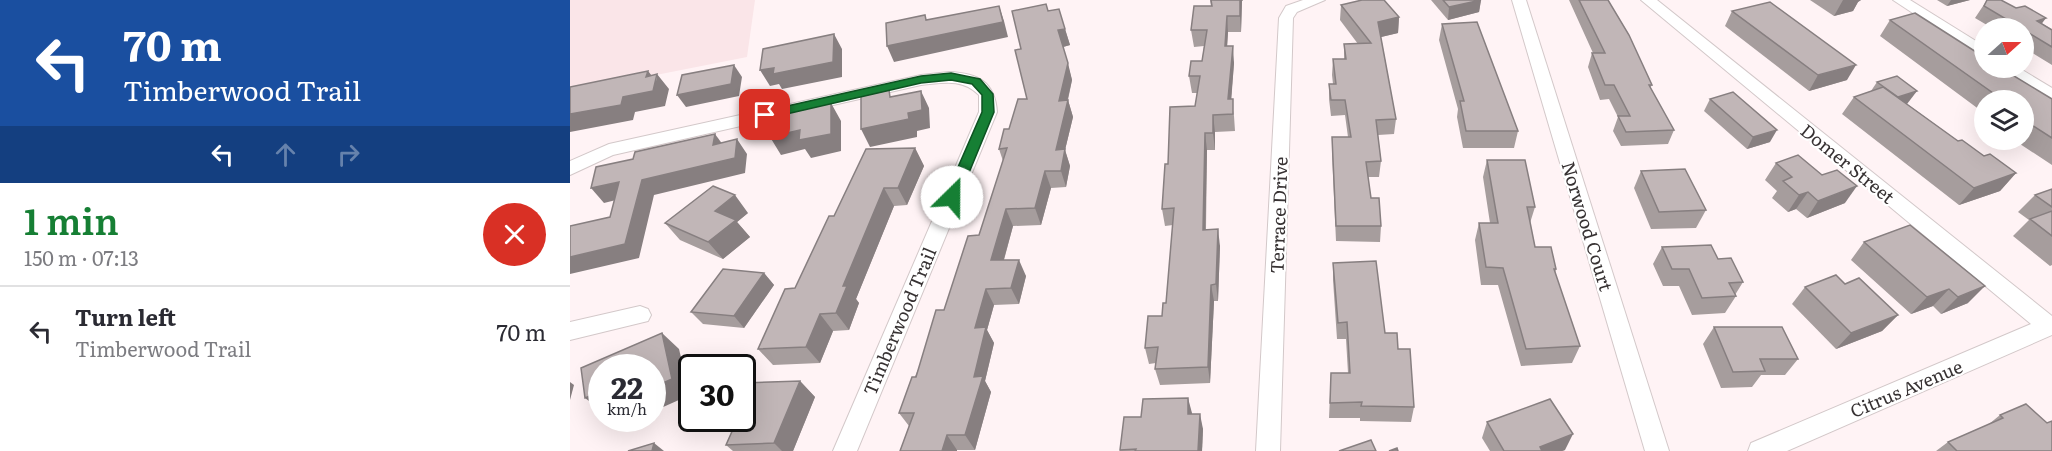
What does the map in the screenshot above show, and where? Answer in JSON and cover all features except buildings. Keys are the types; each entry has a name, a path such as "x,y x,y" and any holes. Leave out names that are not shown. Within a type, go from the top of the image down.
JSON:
{"street":[{"name":"Terrace Drive","path":"1268,451 1286,18 1291,9 1317,0"},
{"name":"Norwood Court","path":"1519,0 1658,451"},
{"name":"Domer Street","path":"1648,0 2051,326"},
{"path":"1900,0 1974,47"},
{"name":"Timberwood Trail","path":"570,169 588,158 609,150 921,80 951,76 976,81 987,94 988,112 844,451"},
{"path":"2024,78 2052,95"},
{"path":"570,331 640,315"},
{"name":"Citrus Avenue","path":"1760,451 2051,326"}],"shaded area":[{"path":"570,0 755,0 747,57 570,92"}],"route":[{"path":"765,115 921,80 951,76 976,81 987,94 988,112 952,197"}]}
